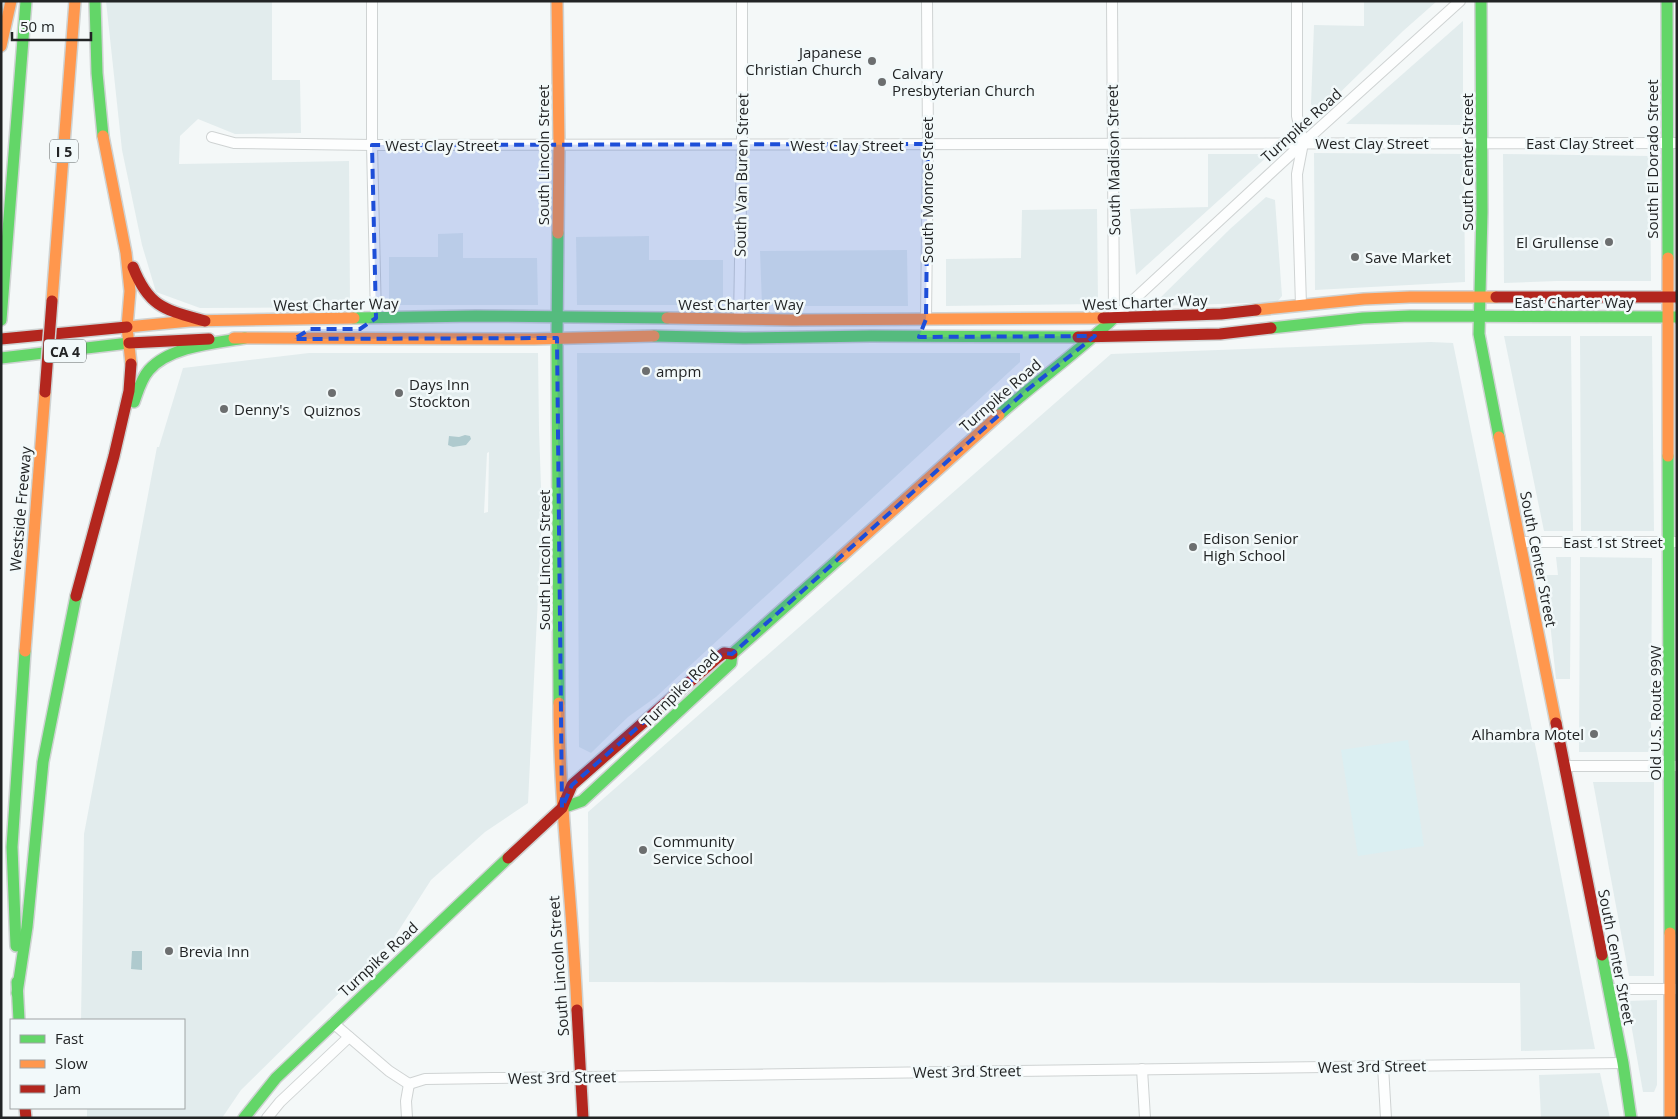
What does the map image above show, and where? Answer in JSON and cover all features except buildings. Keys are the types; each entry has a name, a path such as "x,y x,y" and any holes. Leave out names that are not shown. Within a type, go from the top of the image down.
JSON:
{"main road":[{"path":"1,46 11,1"},
{"path":"1,320 26,1"},
{"name":"Westside Freeway","path":"19,1019 12,847 32,549 75,1"},
{"path":"17,993 27,927 43,762 77,590 114,456 129,391 131,368 128,327 130,291 126,253 99,106 96,73 95,1"},
{"name":"South Lincoln Street","path":"557,1 559,145 557,318 559,749 576,987 583,1118"},
{"name":"South Center Street","path":"1480,1 1483,143 1479,334 1609,989 1631,1118"},
{"name":"South El Dorado Street","path":"1667,1 1672,143 1673,317"},
{"path":"126,253 150,300 160,307 205,321"},
{"name":"East Charter Way","path":"1480,298 1672,297"},
{"name":"West Charter Way","path":"1,339 205,321 476,316 1002,320 1114,318 1221,314 1392,298 1480,298"},
{"path":"129,343 213,338 1060,337 1220,334 1372,318 1410,316 1479,317"},
{"name":"East Charter Way","path":"1479,317 1673,317"},
{"name":"Old U.S. Route 99W","path":"1670,1118 1674,990 1673,317"},
{"path":"294,338 310,328 360,328 376,318"},
{"name":"Turnpike Road","path":"562,808 582,801 597,788 732,662 732,654 1027,390 1095,336 1114,318"},
{"path":"680,336 692,328 732,327 739,319"},
{"path":"871,336 875,329 923,327 926,319"},
{"path":"114,456 140,385 153,366 173,354 202,346 245,338"},
{"name":"CA 4","path":"1,358 129,343"},
{"name":"Turnpike Road","path":"244,1118 276,1078 562,808 572,785 716,658 724,653 732,654"}],"street":[{"path":"372,1 372,145 376,318"},
{"name":"South Van Buren Street","path":"739,319 742,1"},
{"name":"South Monroe Street","path":"926,319 927,1"},
{"name":"South Madison Street","path":"1112,1 1114,318"},
{"path":"1297,1 1297,116 1303,143 1297,174 1302,305"},
{"name":"Turnpike Road","path":"1114,318 1460,1"},
{"name":"West Clay Street","path":"212,138 234,143 372,145 1483,143"},
{"name":"East Clay Street","path":"1483,143 1672,143"},
{"name":"East 1st Street","path":"1520,542 1673,542"},
{"path":"1564,766 1673,766"},
{"path":"1609,989 1674,990"},
{"path":"333,1023 390,1071 409,1084 406,1101 407,1118"},
{"path":"267,1118 280,1102 349,1036"},
{"name":"West 3rd Street","path":"409,1084 425,1079 1623,1063"},
{"path":"1383,1066 1386,1118"},
{"path":"1142,1069 1145,1118"}],"highlighted area":[{"path":"928,144 926,319 919,337 1095,336 1027,390 732,654 724,653 717,658 572,785 562,808 557,338 294,339 310,329 360,329 376,318 372,145"}],"shaded area":[{"path":"106,1 272,1 272,80 300,80 301,133 235,134 198,119 180,136 179,164 349,161 350,307 200,308 156,292 142,245 122,150"},
{"path":"1364,1 1437,1 1403,31 1323,109 1316,111 1311,104 1314,25 1364,26"},
{"path":"1463,21 1463,125 1346,124"},
{"path":"1314,153 1464,154 1465,282 1315,290"},
{"path":"1208,154 1270,154 1136,275 1130,209 1208,207"},
{"path":"1503,154 1650,156 1651,281 1504,283"},
{"path":"1266,197 1275,200 1282,296 1277,302 1158,306 1158,300 1230,229"},
{"path":"1097,209 1098,304 946,306 946,259 1021,258 1022,210"},
{"path":"463,233 463,258 537,258 538,305 389,305 389,257 438,257 438,234"},
{"path":"649,236 649,260 723,260 723,305 577,305 576,237"},
{"path":"907,250 908,306 762,306 760,251"},
{"path":"1504,336 1571,336 1573,531 1544,531"},
{"path":"1580,336 1652,336 1654,531 1581,531"},
{"name":"Edison Senior High School","path":"1431,342 1453,343 1595,1049 1521,1051 1520,983 589,982 588,812 1111,354"},
{"path":"309,353 538,353 542,514 528,803 485,832 431,880 392,941 241,1090 222,1118 87,1118 87,1109 185,1109 185,1019 81,1019 84,834 157,447 159,447 183,368","holes":["489,452 488,512 484,513 487,453"]},
{"path":"577,353 1020,353 1020,362 656,697 628,717 591,753 579,747"},
{"path":"1556,557 1571,557 1570,679 1556,679 1545,575 1558,575"},
{"path":"1580,557 1652,558 1651,749 1648,752 1579,752"},
{"path":"1408,740 1424,846 1358,856 1341,750"},
{"path":"1593,782 1654,782 1654,976 1629,976"},
{"path":"1657,1000 1657,1085 1654,1092 1643,1092 1627,1001"},
{"path":"1600,1073 1610,1118 1541,1118 1539,1075"}],"water":[{"path":"449,436 459,437 470,436 471,439 466,445 453,447 448,445"},
{"path":"132,951 142,951 142,970 131,969"}],"traffic: fast":[{"path":"1,320 26,1"},
{"path":"95,1 97,73 103,136"},
{"path":"1481,1 1482,212 1479,334 1499,437"},
{"path":"1667,1 1668,258"},
{"path":"558,233 559,703"},
{"path":"354,318 476,316 667,318"},
{"path":"1271,328 1363,318 1410,316 1677,317"},
{"path":"999,415 1114,318"},
{"path":"654,336 744,338 871,336 1078,337"},
{"path":"134,402 146,374 158,362 194,347 245,338"},
{"path":"1,358 129,343"},
{"path":"1668,456 1670,933"},
{"path":"562,808 582,801 731,663 732,654 841,557"},
{"path":"17,993 27,927 43,762 76,596"},
{"path":"16,946 12,847 25,651"},
{"path":"244,1118 276,1078 508,858"},
{"path":"1602,955 1623,1063 1631,1118"},
{"path":"17,982 19,1019"}],"traffic: slow":[{"path":"1,46 11,1"},
{"path":"52,301 75,1"},
{"path":"557,1 558,233"},
{"path":"103,136 126,253 130,291 127,327 131,364"},
{"path":"1668,258 1668,456"},
{"path":"1256,310 1364,299 1496,297"},
{"path":"127,327 190,321 354,318"},
{"path":"667,318 792,320 1103,318"},
{"path":"234,338 534,339 654,336"},
{"path":"25,651 45,392"},
{"path":"841,557 999,415"},
{"path":"1499,437 1556,723"},
{"path":"559,703 561,780 577,1010"},
{"path":"1670,933 1670,1118"}],"traffic: jam":[{"path":"133,267 146,291 160,305 180,314 205,321"},
{"path":"1496,297 1677,297"},
{"path":"45,392 52,301"},
{"path":"1103,318 1221,314 1256,310"},
{"path":"1,339 127,327"},
{"path":"1078,337 1220,334 1271,328"},
{"path":"129,343 209,339"},
{"path":"76,596 114,456 129,391 131,364"},
{"path":"508,858 562,808 572,785 717,658 724,653 732,654"},
{"path":"1556,723 1602,955"},
{"path":"577,1010 583,1118"},
{"path":"25,1109 26,1118"}],"place":[{"name":"Japanese Christian Church","path":"872,61"},
{"name":"Calvary Presbyterian Church","path":"882,82"},
{"name":"El Grullense","path":"1609,242"},
{"name":"Save Market","path":"1355,257"},
{"name":"ampm","path":"646,371"},
{"name":"Quiznos","path":"332,393"},
{"name":"Days Inn Stockton","path":"399,393"},
{"name":"Denny's","path":"224,409"},
{"name":"Edison Senior High School","path":"1193,547"},
{"name":"Alhambra Motel","path":"1594,734"},
{"name":"Community Service School","path":"643,850"},
{"name":"Brevia Inn","path":"169,951"}]}
